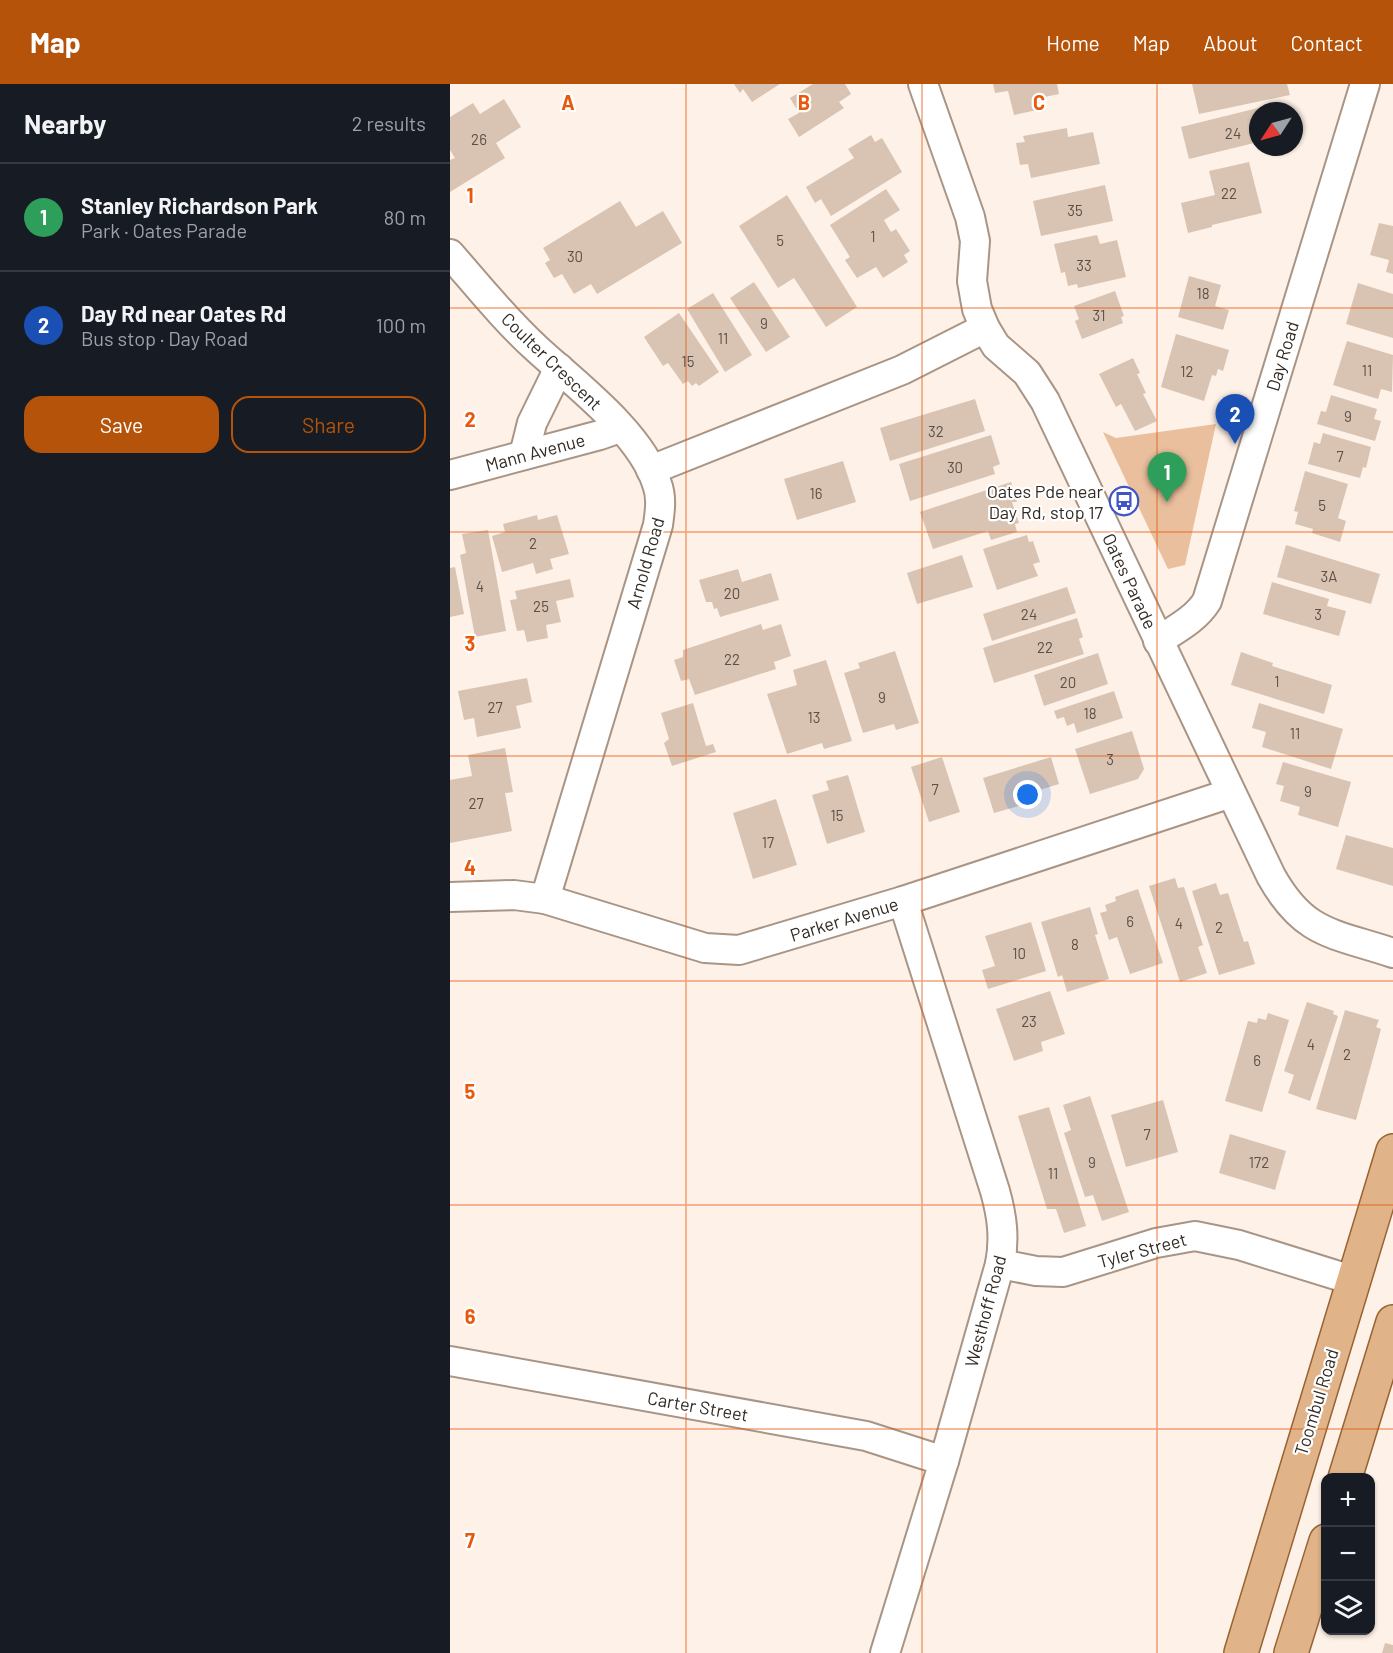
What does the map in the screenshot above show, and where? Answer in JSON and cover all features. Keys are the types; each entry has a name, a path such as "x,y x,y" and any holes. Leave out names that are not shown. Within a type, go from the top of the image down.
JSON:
{"main road":[{"name":"Toombul Road","path":"1241,1653 1352,1280 1393,1151"},
{"path":"1347,1473 1387,1363 1393,1322"},
{"path":"1291,1653 1321,1557"}],"street":[{"name":"Oates Parade","path":"923,84 970,217 975,241 974,296 976,309 996,346 1027,373 1045,401 1271,876 1286,901 1305,920 1328,933 1393,953"},
{"name":"Day Road","path":"1158,641 1191,619 1207,601 1365,84"},
{"name":"Coulter Crescent","path":"450,255 510,323 620,428 651,470"},
{"path":"651,470 902,370 985,328"},
{"path":"524,455 532,423 559,368"},
{"name":"Mann Avenue","path":"450,475 620,428"},
{"name":"Arnold Road","path":"545,899 658,525 660,506 658,486 651,470"},
{"name":"Parker Avenue","path":"450,897 514,895 545,899 705,948 723,950 755,946 903,901 1231,793"},
{"name":"Westhoff Road","path":"885,1653 944,1461 1003,1248 1002,1214 903,901"},
{"name":"Tyler Street","path":"1000,1264 1036,1272 1063,1272 1156,1243 1195,1236 1239,1245 1352,1280"},
{"name":"Carter Street","path":"450,1361 866,1436 944,1461"}],"shaded area":[{"path":"1216,424 1185,565 1168,569 1103,432 1116,438"}],"building":[{"path":"734,84 780,84 752,102 743,89 740,93"},
{"path":"813,84 845,84 851,94 839,102 844,108 799,137 788,119 799,113 790,98"},
{"path":"993,84 1057,84 1059,94 1035,99 1037,110 1014,115 1008,91 995,93"},
{"path":"1192,84 1287,84 1290,95 1199,114"},
{"path":"504,99 521,127 496,143 505,158 450,192 450,160 455,158 450,150 450,117 473,103 480,114"},
{"path":"1249,110 1249,144 1189,159 1181,127"},
{"path":"1067,128 1068,137 1093,132 1100,164 1031,178 1028,164 1020,165 1016,143 1025,142 1023,136"},
{"path":"871,135 875,142 882,138 902,172 831,216 821,199 815,203 806,187 854,158 848,149"},
{"path":"1249,162 1262,213 1188,233 1181,203 1215,195 1209,171"},
{"path":"1105,185 1113,221 1041,236 1033,201"},
{"path":"886,189 900,210 884,220 891,232 896,229 910,251 904,255 908,262 883,278 876,267 857,278 845,260 850,257 830,225"},
{"path":"787,195 857,307 826,327 794,278 778,288 739,226"},
{"path":"620,201 636,227 663,211 682,243 597,294 591,284 574,294 562,274 554,278 545,263 550,260 543,248"},
{"path":"1379,223 1393,226 1393,274 1386,272 1389,260 1370,255"},
{"path":"1097,235 1100,244 1117,240 1126,277 1078,288 1077,284 1068,286 1065,272 1061,273 1054,244"},
{"path":"1189,276 1221,285 1215,306 1229,310 1223,330 1178,317"},
{"path":"754,282 790,337 766,352 730,298"},
{"path":"1358,283 1393,294 1393,338 1346,324"},
{"path":"1115,291 1124,316 1121,317 1123,323 1082,339 1075,321 1079,319 1074,306"},
{"path":"713,293 752,355 725,372 687,309"},
{"path":"679,313 719,372 699,386 696,383 692,386 688,381 683,384 668,363 663,366 644,337"},
{"path":"1176,334 1229,350 1223,371 1218,369 1216,376 1212,375 1204,401 1161,387"},
{"path":"1347,341 1393,355 1392,392 1381,389 1378,399 1333,385"},
{"path":"1133,358 1140,373 1137,374 1146,393 1143,394 1157,421 1135,431 1121,404 1116,407 1099,374"},
{"path":"1331,395 1377,409 1374,419 1381,421 1375,441 1317,424 1321,411 1326,412"},
{"path":"975,399 985,431 890,461 880,428"},
{"path":"1323,433 1371,447 1366,468 1363,467 1360,478 1308,464 1314,442 1320,444"},
{"path":"991,435 1000,464 993,467 995,474 910,501 899,464"},
{"path":"843,461 856,502 797,520 784,479"},
{"path":"1305,471 1348,484 1338,518 1346,521 1340,542 1312,533 1313,529 1295,524 1298,512 1294,511"},
{"path":"1011,482 1017,502 1012,502 1019,523 1015,524 1017,532 991,540 988,531 933,549 920,512"},
{"path":"537,515 538,520 557,515 569,554 550,559 553,569 536,574 533,563 502,572 492,536 505,532 503,524"},
{"path":"488,530 506,631 475,637 460,555 466,553 462,534"},
{"path":"1027,535 1029,542 1033,541 1040,562 1033,564 1038,576 997,590 983,549"},
{"path":"1286,545 1380,574 1371,604 1277,577"},
{"path":"962,555 973,587 917,604 907,573"},
{"path":"455,567 464,614 450,617 450,568"},
{"path":"738,569 742,582 771,573 779,600 720,617 712,602 706,602 699,580"},
{"path":"570,579 574,597 556,601 561,622 546,625 548,638 527,642 524,630 517,631 510,600 517,599 515,591"},
{"path":"1272,582 1329,599 1327,606 1346,611 1339,636 1263,614"},
{"path":"1067,587 1076,613 992,641 983,614"},
{"path":"1077,618 1083,637 1079,639 1084,654 994,683 983,648"},
{"path":"761,624 763,630 781,624 791,656 774,662 776,669 695,695 689,679 681,681 674,660 683,657 683,650"},
{"path":"895,651 919,723 896,730 894,724 863,733 844,673 860,668 858,663"},
{"path":"1241,652 1273,663 1272,666 1332,685 1324,714 1231,685"},
{"path":"1098,653 1108,684 1044,706 1034,675"},
{"path":"826,660 852,741 824,749 822,743 787,754 767,694 797,685 793,670"},
{"path":"527,678 532,702 516,706 521,728 477,737 474,718 464,720 458,691"},
{"path":"1114,691 1123,718 1077,733 1074,723 1067,726 1064,717 1057,719 1054,711"},
{"path":"693,703 706,746 713,744 716,752 672,766 664,743 669,739 661,713"},
{"path":"1259,703 1343,729 1331,769 1262,747 1266,732 1252,728"},
{"path":"1132,731 1144,769 1138,779 1090,794 1075,749"},
{"path":"505,748 513,792 505,793 512,831 450,843 450,780 472,776 468,755"},
{"path":"942,757 960,812 929,822 911,767"},
{"path":"1051,757 1059,784 1030,793 1033,802 994,813 983,778"},
{"path":"1283,762 1351,782 1338,827 1298,815 1300,807 1280,801 1284,786 1276,784"},
{"path":"848,775 865,832 827,844 812,795 829,790 826,781"},
{"path":"776,799 797,865 753,879 733,813"},
{"path":"1346,835 1393,848 1393,886 1336,869"},
{"path":"1175,878 1178,888 1184,887 1203,945 1198,947 1207,973 1180,982 1149,886"},
{"path":"1216,883 1220,895 1228,893 1244,942 1248,941 1255,964 1219,975 1192,891"},
{"path":"1138,889 1163,963 1130,974 1117,937 1109,940 1100,913 1107,911 1105,905 1116,901 1115,897"},
{"path":"1090,907 1098,934 1095,935 1109,979 1067,992 1062,975 1058,977 1041,922"},
{"path":"1031,922 1046,971 988,989 982,970 995,966 985,936"},
{"path":"1050,991 1065,1034 1041,1042 1043,1051 1014,1061 996,1009"},
{"path":"1307,1002 1334,1011 1333,1014 1338,1016 1310,1101 1288,1093 1294,1075 1284,1071"},
{"path":"1345,1010 1379,1020 1376,1027 1381,1029 1356,1120 1316,1109"},
{"path":"1268,1013 1289,1020 1262,1112 1225,1101 1248,1021 1257,1023 1258,1018 1266,1020"},
{"path":"1090,1096 1129,1212 1102,1221 1093,1195 1085,1197 1064,1133 1071,1130 1063,1105"},
{"path":"1163,1100 1178,1152 1126,1167 1111,1115"},
{"path":"1049,1107 1086,1226 1064,1233 1056,1209 1047,1209 1018,1116"},
{"path":"1230,1134 1286,1151 1275,1190 1219,1173"},
{"path":"1385,1643 1393,1645 1393,1653 1382,1653"}],"place":[{"name":"Day Rd near Oates Rd","path":"1235,444"},
{"name":"Oates Pde near Day Rd, stop 17","path":"1124,501"},
{"name":"Stanley Richardson Park","path":"1167,502"}]}
